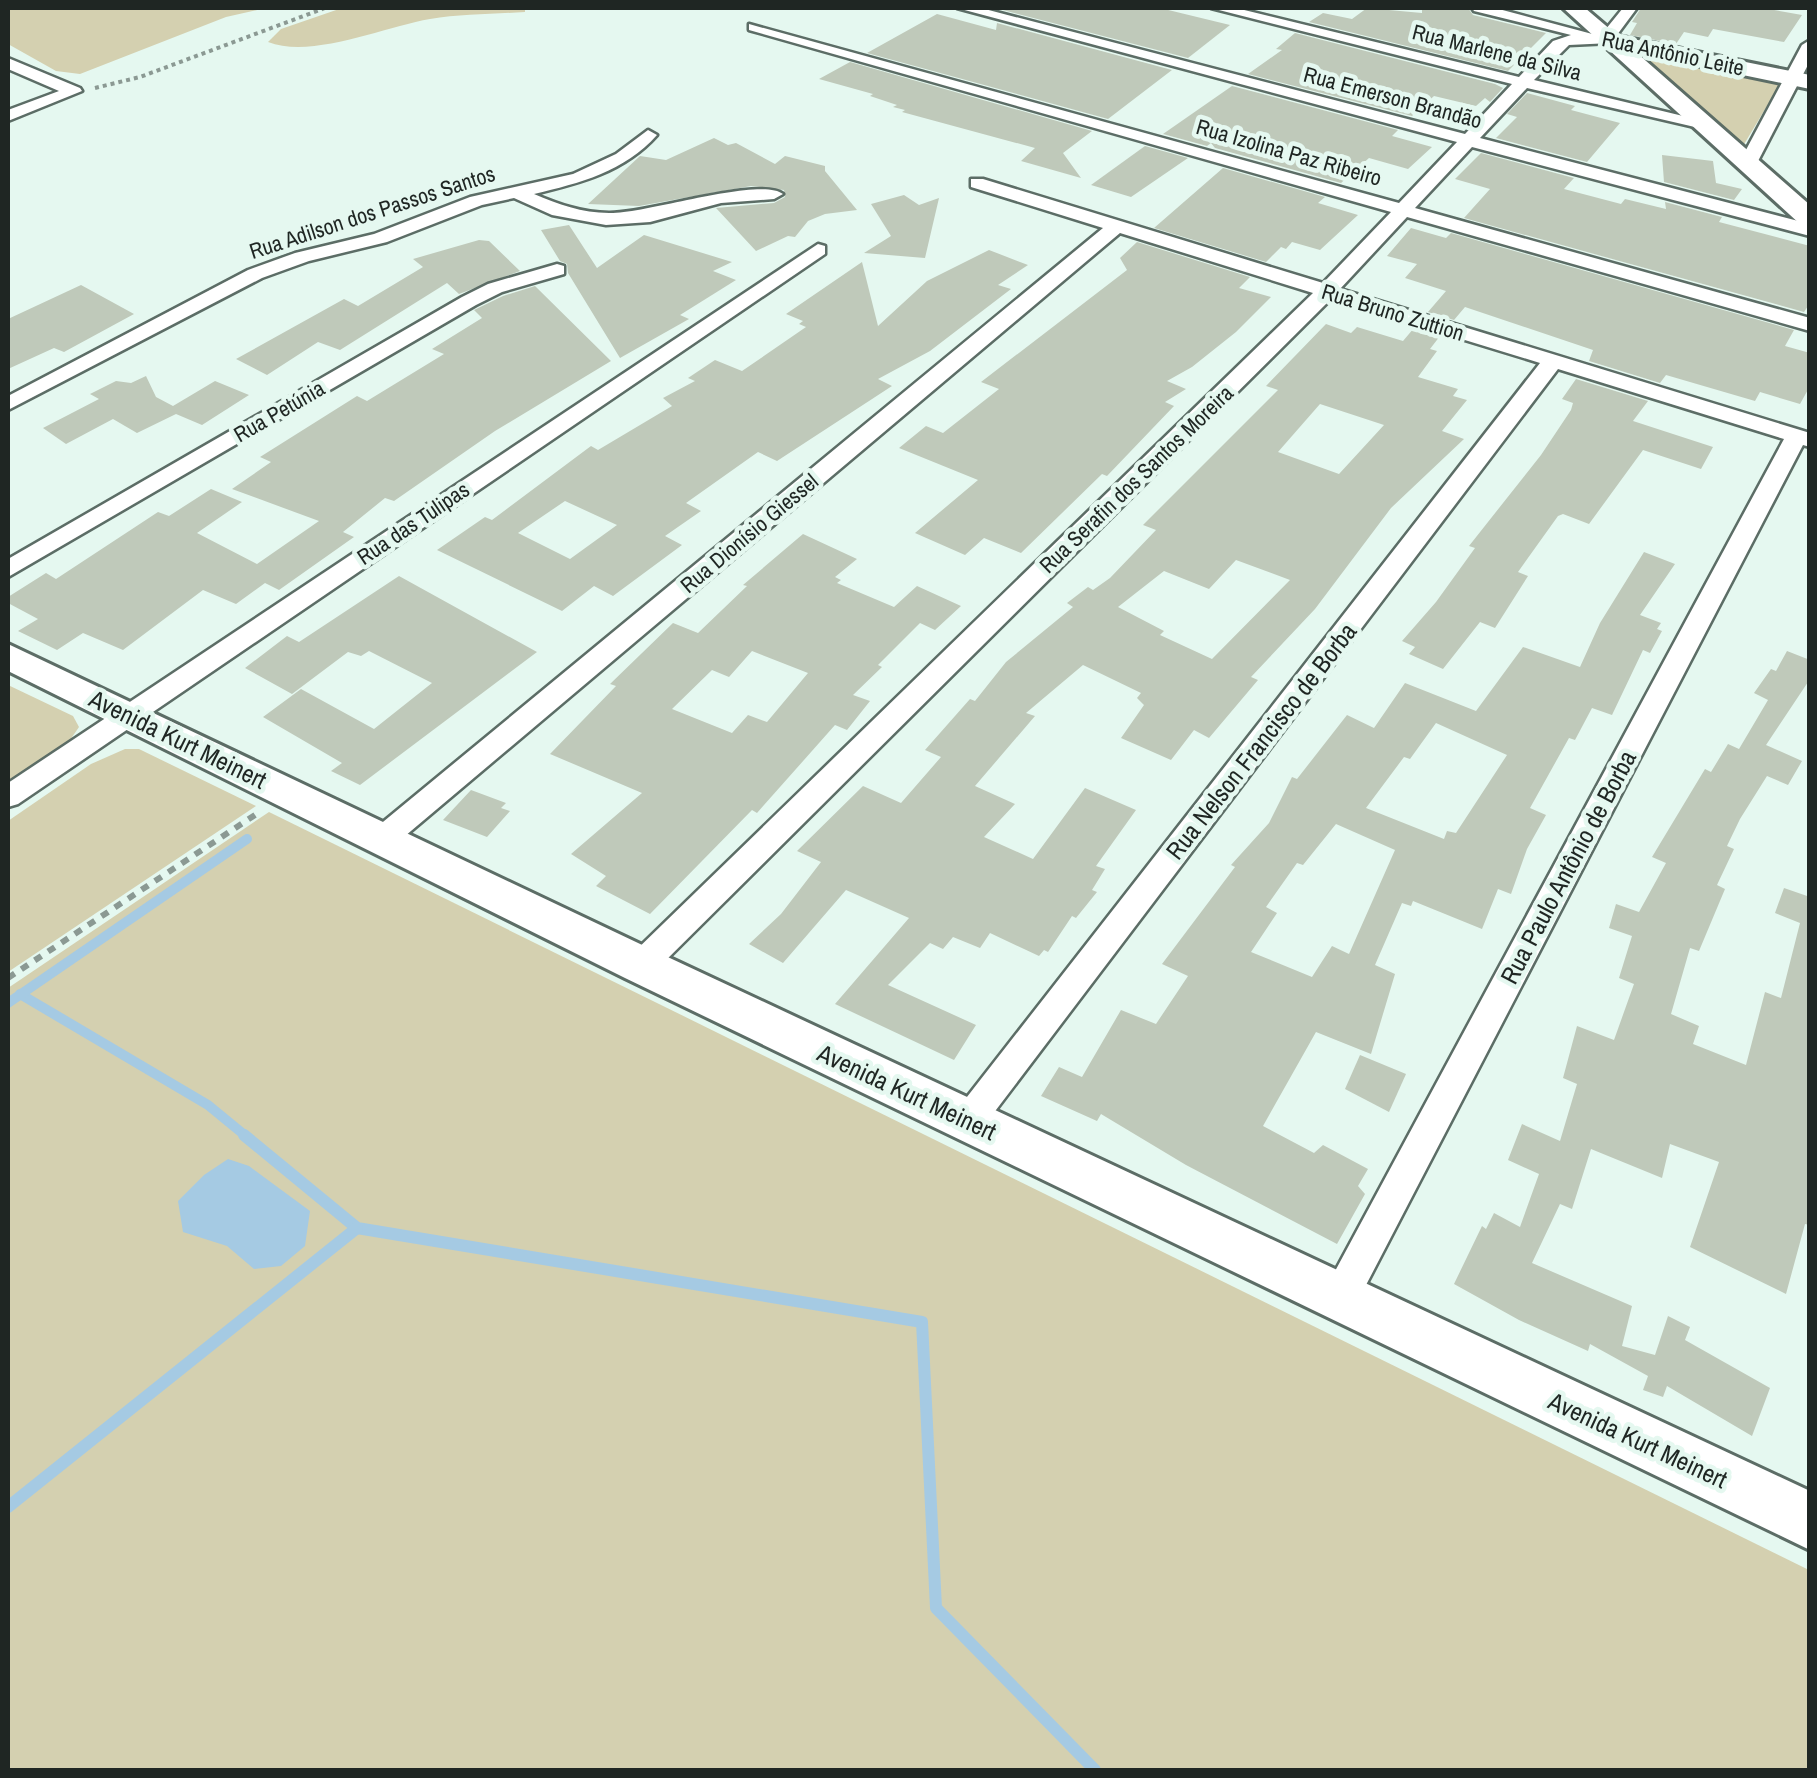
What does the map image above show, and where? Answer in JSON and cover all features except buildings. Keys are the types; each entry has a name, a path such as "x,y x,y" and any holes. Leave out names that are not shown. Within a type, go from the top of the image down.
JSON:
{"main road":[{"path":"1573,8 1810,219"},
{"name":"Rua Antônio Leite","path":"1605,40 1801,80"},
{"name":"Avenida Kurt Meinert","path":"8,656 640,966 1810,1521"}],"street":[{"name":"Rua Emerson Brandão","path":"965,8 1810,230"},
{"name":"Rua Marlene da Silva","path":"1219,8 1706,126"},
{"name":"Rua Antônio Leite","path":"1479,8 1605,40"},
{"path":"1605,40 1630,8"},
{"name":"Rua Izolina Paz Ribeiro","path":"754,27 1810,325"},
{"name":"Rua Serafin dos Santos Moreira","path":"640,966 1327,291 1566,40 1605,40"},
{"path":"1748,164 1801,80 1810,46"},
{"path":"8,63 74,91"},
{"path":"8,116 74,91"},
{"name":"Rua Adilson dos Passos Santos","path":"8,404 255,274 302,257 380,238 443,211 604,168 648,135"},
{"path":"721,198 742,170"},
{"name":"Rua Bruno Zuttion","path":"977,183 1803,438"},
{"path":"515,192 559,211 606,219 650,216 721,198 774,194"},
{"name":"Rua Dionísio Giessel","path":"382,839 1117,226"},
{"name":"Rua das Tulipas","path":"8,797 818,250"},
{"name":"Rua Petúnia","path":"8,569 468,301 522,278 558,270"},
{"name":"Rua Nelson Francisco de Borba","path":"968,1121 1553,361"},
{"name":"Rua Paulo Antônio de Borba","path":"1340,1298 1803,438"}],"path":[{"path":"74,91 140,77 324,8"},
{"path":"8,978 288,793"}],"shaded area":[{"path":"8,8 266,8 226,17 80,74 56,71 8,44"},
{"path":"342,8 525,8 525,12 430,19 305,47 268,42 281,29"},
{"path":"1627,49 1782,81 1743,146"},
{"path":"8,685 73,716 79,727 70,740 8,782"},
{"path":"125,749 139,749 256,806 8,972 8,821 91,764"},
{"path":"269,812 1809,1570 1809,1770 8,1770 8,988"}],"water":[{"path":"228,1159 249,1166 310,1211 305,1246 281,1266 254,1269 227,1246 183,1232 178,1201 204,1175"}],"waterway":[{"path":"21,994 247,839"},
{"path":"8,1003 21,994"},
{"path":"21,994 208,1105 247,1137"},
{"path":"244,1135 357,1228"},
{"path":"8,1507 357,1228"},
{"path":"357,1228 922,1322 936,1608 1095,1770"}]}
